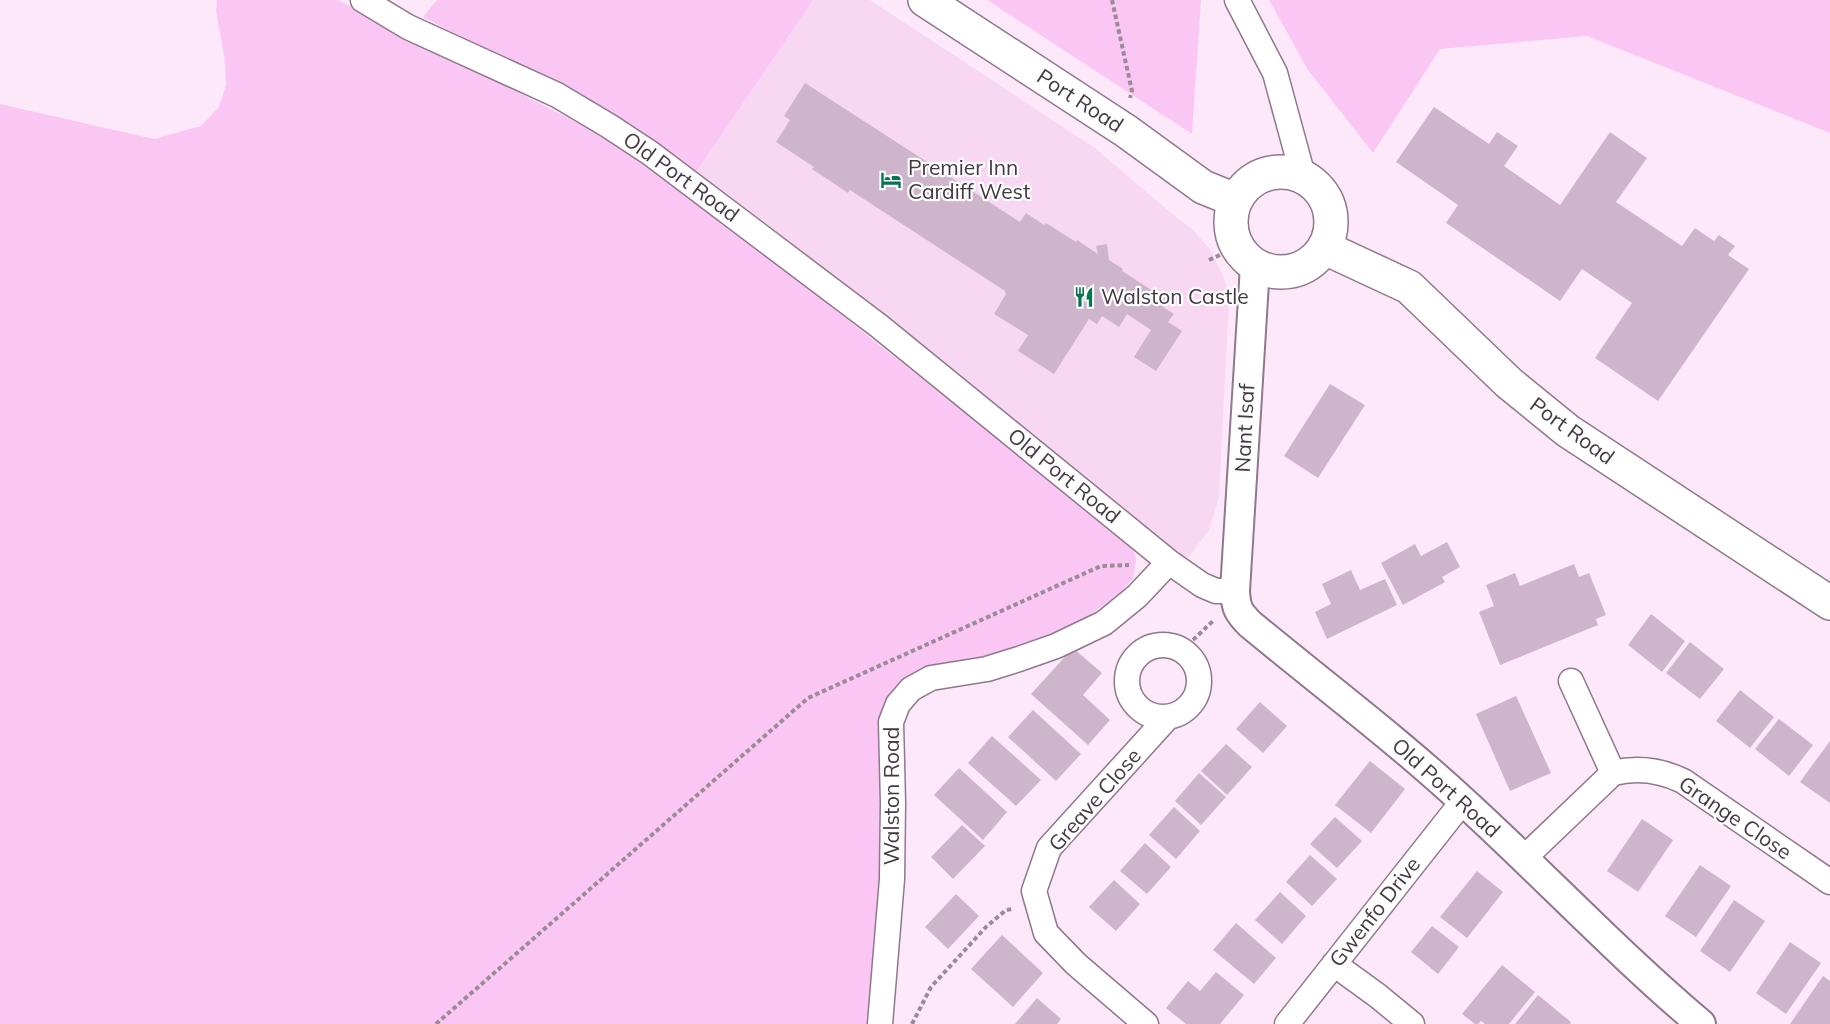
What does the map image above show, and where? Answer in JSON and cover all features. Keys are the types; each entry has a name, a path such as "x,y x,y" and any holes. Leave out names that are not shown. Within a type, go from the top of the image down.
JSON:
{"main road":[{"name":"Port Road","path":"925,0 1126,131 1203,187 1235,200"},
{"path":"1277,171 1303,176 1317,187 1327,201 1332,218 1330,236 1325,248 1313,261 1298,270 1280,273 1255,266 1241,254 1233,239 1230,222 1235,200 1245,186 1260,176 1277,171"},
{"name":"Port Road","path":"1325,248 1409,287 1509,383 1568,431 1830,603"}],"street":[{"name":"Old Port Road","path":"363,0 408,27 447,43 557,96 650,153 879,326 1169,562 1202,585 1216,591 1235,591 1239,612 1250,624 1413,757 1463,801 1701,1024"},
{"path":"1237,0 1275,73 1303,176"},
{"name":"Nant Isaf","path":"1235,591 1255,266"},
{"name":"Walston Road","path":"880,1024 892,879 891,722 898,704 911,689 931,678 987,669 1019,659 1056,646 1104,623 1137,596 1169,562"},
{"path":"1168,717 1145,712 1135,704 1129,692 1127,680 1129,668 1136,657 1151,647 1170,645 1181,649"},
{"name":"Greave Close","path":"1146,1024 1076,964 1046,933 1034,891 1049,848 1168,717 1188,707 1195,699 1199,688 1196,666 1181,649"},
{"path":"1524,858 1613,773 1571,681"},
{"name":"Grange Close","path":"1613,773 1626,770 1654,771 1683,782 1830,882"},
{"name":"Gwenfo Drive","path":"1287,1024 1463,801"},
{"path":"1334,964 1412,1024"}],"path":[{"path":"1112,0 1132,91 1127,104"},
{"path":"1209,260 1220,255"},
{"path":"436,1024 808,698 1101,566 1169,562"},
{"path":"1181,649 1216,618"},
{"path":"912,1024 931,987 986,927 1006,910 1037,903"}],"shaded area":[{"path":"217,0 338,0 603,136 752,244 1094,515 1134,551 1136,560 1133,578 1123,590 1059,634 902,685 885,802 873,1024 0,1024 0,104 154,139 201,126 219,107 226,85 225,60 216,11"},
{"path":"437,0 813,0 695,174 601,110 423,17"},
{"path":"813,0 870,0 1095,148 1192,229 1210,249 1225,280 1229,300 1219,497 1209,530 1188,558 1042,447 695,174"},
{"path":"987,0 1201,0 1192,134"},
{"path":"1269,0 1830,0 1830,133 1587,36 1440,49 1373,153 1308,70"}],"building":[{"path":"805,83 1020,222 1026,213 1098,254 1096,246 1107,244 1109,260 1167,300 1163,307 1174,314 1168,322 1182,331 1156,371 1134,357 1151,330 1127,314 1119,327 1102,316 1097,324 1089,319 1054,374 1018,351 1028,335 994,314 1006,294 1005,291 850,190 848,193 776,142 790,120 784,116"},
{"path":"1434,107 1489,144 1497,132 1518,146 1504,166 1560,205 1610,132 1647,158 1616,202 1682,246 1695,228 1714,241 1719,235 1735,246 1728,255 1749,269 1658,401 1595,358 1632,303 1582,269 1560,301 1446,223 1458,205 1396,162"},
{"path":"1330,384 1365,405 1318,478 1284,456"},
{"path":"1447,542 1460,567 1442,577 1445,582 1403,605 1381,563 1415,544 1421,556"},
{"path":"1574,564 1579,577 1589,573 1606,615 1596,619 1598,625 1500,665 1479,612 1494,606 1486,585 1515,573 1520,586"},
{"path":"1351,570 1360,590 1385,579 1397,605 1327,639 1315,612 1331,604 1322,584"},
{"path":"1651,614 1685,641 1662,672 1628,645"},
{"path":"1690,642 1724,669 1700,699 1666,673"},
{"path":"1073,648 1102,673 1083,695 1110,720 1088,745 1031,694"},
{"path":"1740,690 1774,717 1750,748 1716,721"},
{"path":"1516,696 1551,773 1510,791 1476,714"},
{"path":"1260,702 1287,726 1263,753 1236,729"},
{"path":"1033,710 1081,754 1056,781 1008,737"},
{"path":"1779,719 1813,745 1789,776 1755,749"},
{"path":"992,736 1041,780 1016,806 968,763"},
{"path":"1830,741 1830,803 1800,782"},
{"path":"1226,744 1252,767 1227,795 1201,771"},
{"path":"1370,761 1405,789 1371,833 1335,805"},
{"path":"959,768 1007,812 983,840 934,795"},
{"path":"1199,773 1226,797 1201,825 1175,801"},
{"path":"1174,807 1200,831 1176,859 1149,835"},
{"path":"1335,817 1362,841 1337,868 1310,844"},
{"path":"1642,819 1673,840 1638,892 1607,871"},
{"path":"962,825 985,846 953,879 931,857"},
{"path":"1145,843 1171,867 1147,894 1120,871"},
{"path":"1310,855 1337,879 1312,906 1286,882"},
{"path":"1700,865 1731,886 1696,937 1665,916"},
{"path":"1477,871 1503,892 1467,938 1440,917"},
{"path":"1114,880 1140,904 1116,931 1089,907"},
{"path":"1280,892 1306,916 1282,944 1255,920"},
{"path":"956,894 979,916 948,949 925,927"},
{"path":"1734,900 1765,921 1730,972 1700,951"},
{"path":"1236,923 1276,958 1254,984 1213,950"},
{"path":"1432,926 1459,947 1438,974 1411,952"},
{"path":"1002,935 1043,973 1013,1007 971,969"},
{"path":"1790,942 1821,963 1786,1014 1756,993"},
{"path":"1502,965 1535,992 1509,1024 1485,1024 1481,1021 1475,1024 1462,1014"},
{"path":"1216,972 1244,995 1220,1024 1186,1024 1166,1008 1188,981 1200,991"},
{"path":"1823,976 1830,981 1830,1024 1790,1024"},
{"path":"1538,995 1571,1022 1570,1024 1515,1024"},
{"path":"1037,998 1061,1019 1057,1024 1015,1024"}],"place":[{"name":"Premier Inn Cardiff West","path":"891,180"},
{"name":"Walston Castle","path":"1084,297"}]}
